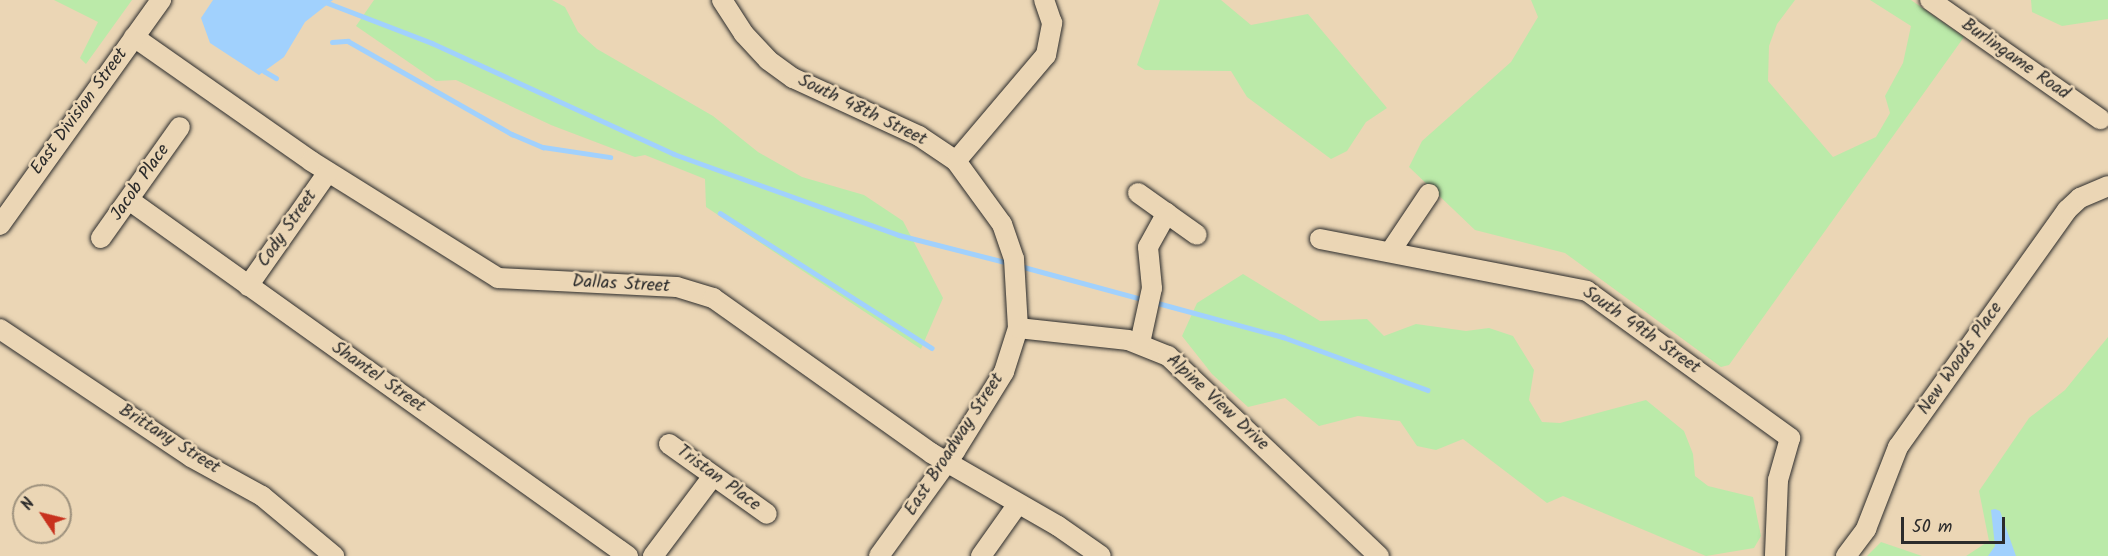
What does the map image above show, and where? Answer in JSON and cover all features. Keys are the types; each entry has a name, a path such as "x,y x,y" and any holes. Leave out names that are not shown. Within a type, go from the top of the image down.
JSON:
{"street":[{"name":"East Division Street","path":"0,225 161,0"},
{"name":"South 48th Street","path":"722,0 744,34 768,60 793,78 919,136 956,161 981,190 1002,224 1014,259 1018,328"},
{"name":"Burlingame Road","path":"1930,0 2100,119"},
{"path":"956,161 1041,64 1052,38 1052,2"},
{"name":"Dallas Street","path":"134,37 328,172 498,279 677,287 713,298 947,463 1101,556"},
{"name":"Jacob Place","path":"101,238 180,127"},
{"name":"Cody Street","path":"248,286 328,172"},
{"name":"New Woods Place","path":"1846,556 1866,529 1898,447 2067,210 2080,198 2108,186"},
{"path":"1138,193 1197,235"},
{"path":"1390,252 1429,194"},
{"name":"Shantel Street","path":"129,200 628,556"},
{"path":"1140,343 1152,288 1148,247 1167,213"},
{"name":"South 49th Street","path":"1320,239 1587,291 1790,438 1778,480 1775,556"},
{"name":"Alpine View Drive","path":"1018,328 1140,343 1168,356 1379,556"},
{"name":"East Broadway Street","path":"879,556 947,463 1004,372 1018,328"},
{"name":"Brittany Street","path":"0,329 191,457 262,496 334,556"},
{"name":"Tristan Place","path":"669,444 766,514"},
{"path":"653,556 712,476"},
{"path":"981,556 1018,504"}],"green space":[{"path":"54,0 132,0 86,64 80,58 98,22"},
{"path":"374,0 552,0 565,7 578,32 597,49 713,116 758,152 802,177 864,195 903,221 943,298 921,349 706,207 705,179 645,155 635,157 551,125 456,80 436,81 356,26"},
{"path":"1160,0 1221,0 1251,25 1308,14 1387,108 1366,122 1347,151 1331,159 1247,97 1231,71 1145,70 1137,65"},
{"path":"1531,0 1795,0 1777,24 1769,46 1768,81 1833,157 1876,137 1890,113 1885,96 1903,63 1911,26 1870,0 1911,0 1964,37 1729,365 1721,367 1565,253 1475,230 1409,167 1422,141 1511,62 1538,17"},
{"path":"2031,0 2108,0 2108,19 2062,26 2032,12"},
{"path":"1243,274 1320,321 1367,319 1384,336 1416,324 1466,331 1489,328 1513,336 1534,370 1529,400 1542,422 1560,423 1646,400 1684,431 1693,454 1695,476 1708,486 1753,497 1761,536 1754,548 1706,556 1563,496 1547,503 1463,439 1436,450 1417,446 1400,421 1358,416 1319,426 1285,398 1248,407 1212,374 1182,336 1197,303"},
{"path":"2108,337 2108,556 1966,556 1989,541 1979,491 2029,418 2065,390"},
{"path":"1881,542 1922,556 1867,556"}],"water":[{"path":"213,0 333,0 305,22 284,57 259,75 210,43 201,18"},
{"path":"1991,510 2000,511 2016,556 1988,556 1995,546"}],"waterway":[{"path":"320,0 432,43 674,154 899,235 1009,263"},
{"path":"332,42 348,41 512,134 543,147 610,157"},
{"path":"264,71 276,78"},
{"path":"720,213 932,348"},
{"path":"1020,266 1145,300"},
{"path":"1154,302 1283,337 1428,390"}]}
